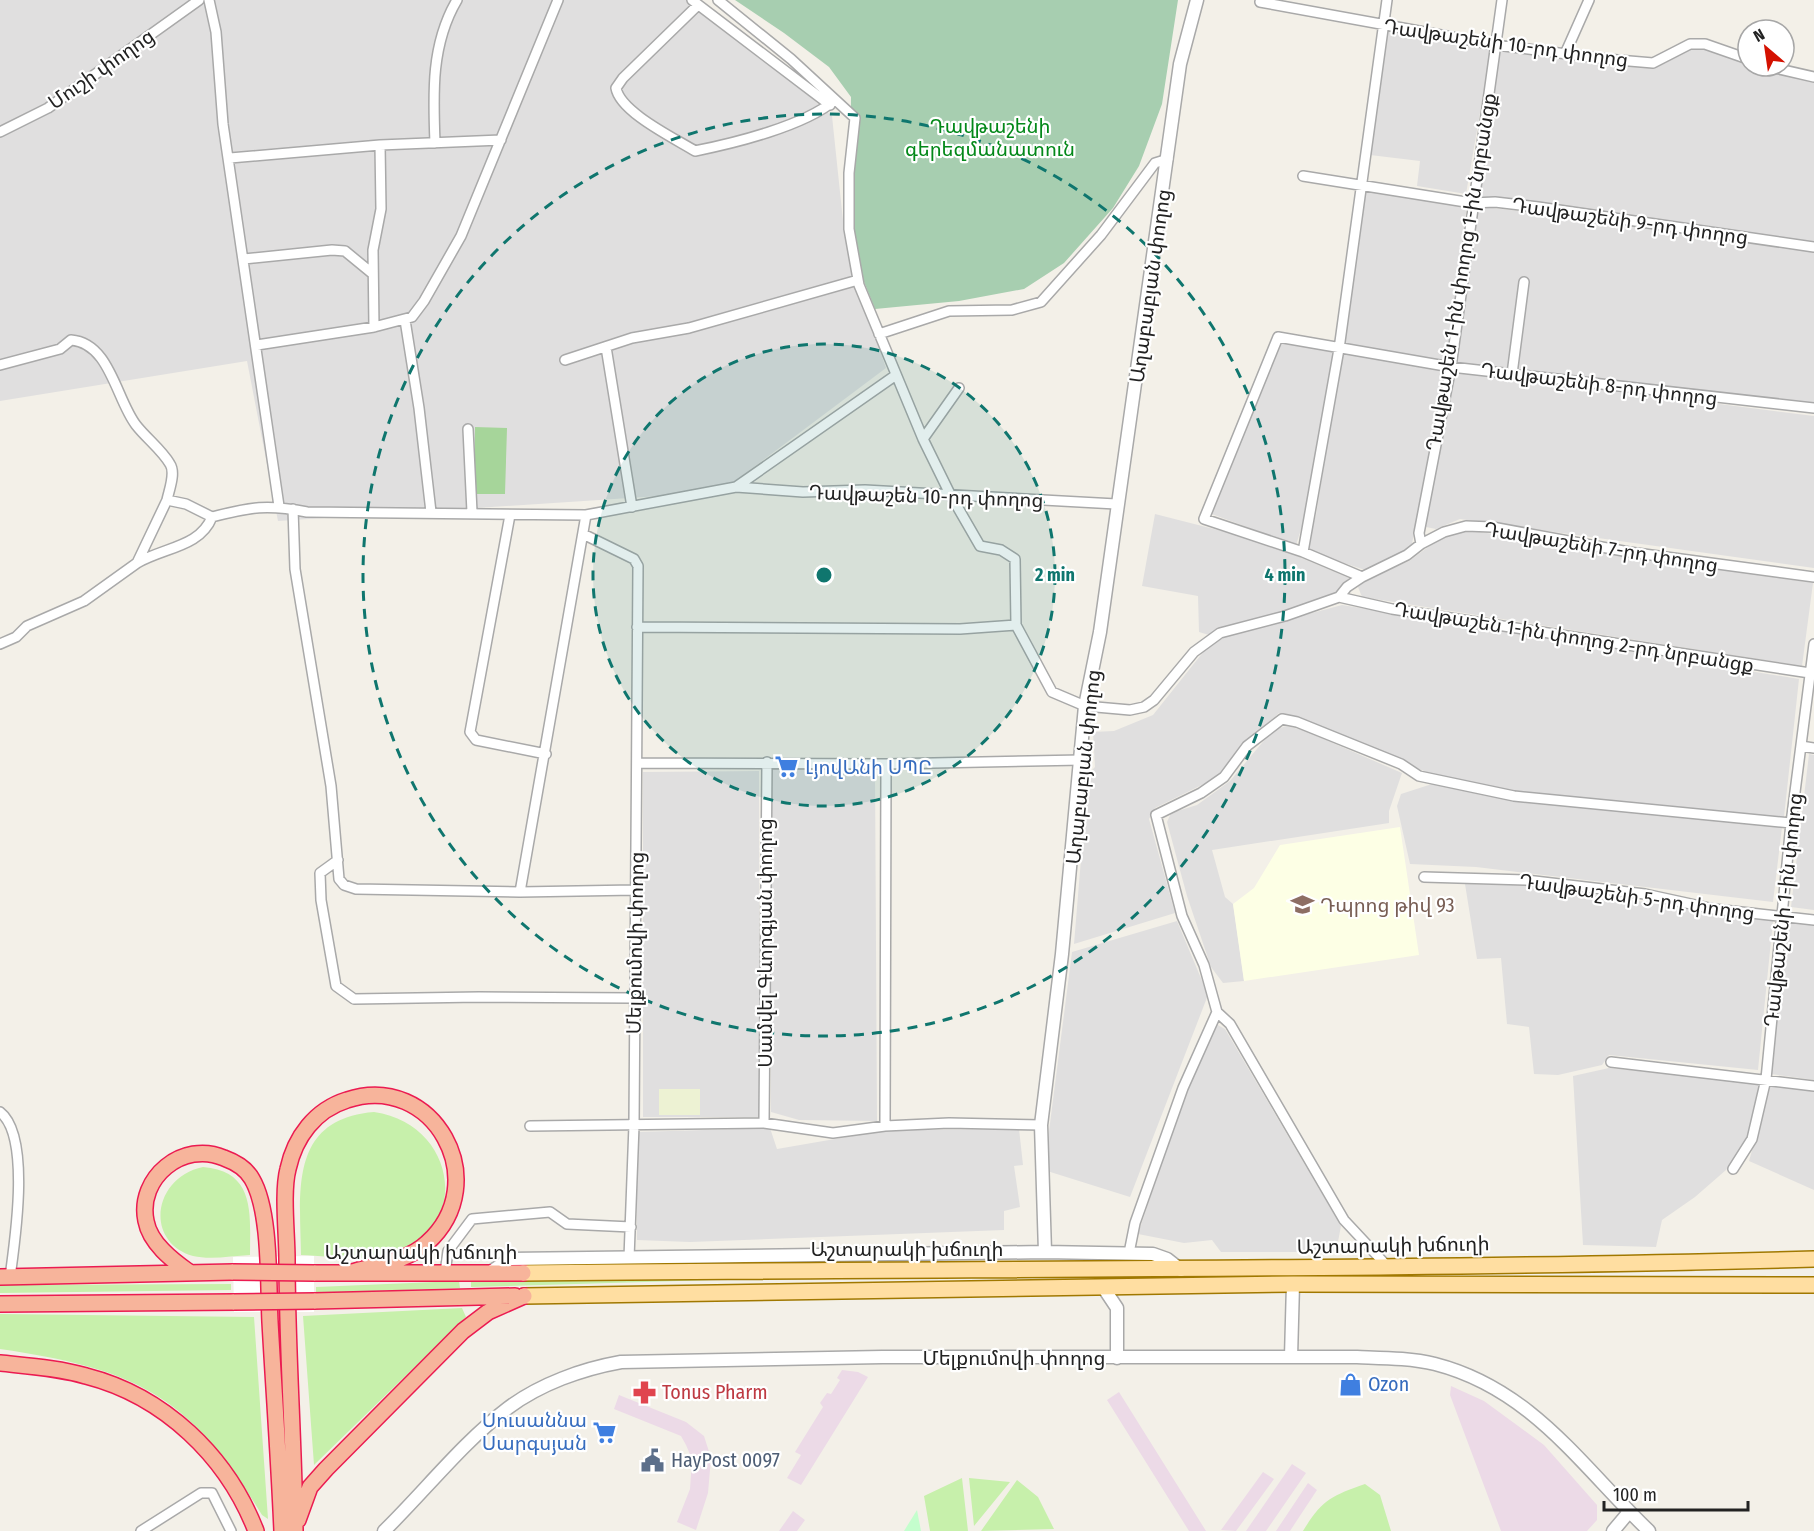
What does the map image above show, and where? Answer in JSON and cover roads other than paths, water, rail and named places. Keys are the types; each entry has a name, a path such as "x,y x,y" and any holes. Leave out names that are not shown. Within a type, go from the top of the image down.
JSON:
{"highway":[{"path":"291,1530 287,1170 300,1137 312,1120 345,1100 365,1095 385,1096 414,1106 436,1125 450,1144 456,1163 457,1186 445,1220 428,1243 412,1254 352,1272"},
{"path":"189,1272 162,1249 149,1229 145,1209 149,1188 154,1177 173,1161 195,1154 220,1156 244,1169 252,1179 266,1231 291,1530"},
{"name":"Աշտարակի խճուղի","path":"5,1277 189,1272 524,1273"},
{"name":"Աշտարակի խճուղի","path":"0,1304 524,1296"},
{"path":"291,1530 310,1487 463,1331 488,1312 524,1296"},
{"path":"0,1363 86,1376 127,1391 152,1405 176,1421 213,1456 237,1490 256,1531"}],"main road":[{"name":"Աշտարակի խճուղի","path":"524,1273 802,1269 1181,1270 1696,1263 1814,1259"},
{"path":"1696,1263 1698,1283"},
{"path":"801,1291 802,1269"},
{"name":"Աշտարակի խճուղի","path":"524,1296 1293,1284 1814,1285"}],"street":[{"name":"Մուշի փողոց","path":"0,132 48,108 198,0"},
{"path":"209,0 216,32 223,124 230,158 279,506"},
{"path":"435,143 433,77 444,21 457,0"},
{"path":"256,345 374,327 405,321 412,317 424,301 461,236 558,0"},
{"path":"718,0 791,59 832,102"},
{"name":"Աղաբաբյան փողոց","path":"1045,1252 1041,1125 1062,954 1082,760 1085,706 1100,632 1116,504 1180,64 1197,0"},
{"path":"1362,577 1303,552 1339,349 1387,0"},
{"name":"Դավթաշեն 1-ին փողոց 1-ին նրբանցք","path":"1421,544 1419,533 1451,367 1502,0"},
{"path":"1565,54 1589,0"},
{"name":"Դավթաշենի 10-րդ փողոց","path":"1260,2 1496,45 1565,54 1653,63 1690,44 1705,44 1736,55"},
{"path":"637,627 960,629 1016,626 1015,558 1001,550 980,546 950,494 923,439 858,280 849,229 849,173 855,118 695,3 616,88 617,95 629,109 695,151 724,145 816,114 832,102"},
{"path":"1796,73 1814,77"},
{"path":"230,158 380,145 501,140"},
{"path":"374,327 373,250 381,209 380,145"},
{"path":"879,334 948,311 1012,310 1041,302 1087,252 1155,163 1168,159"},
{"name":"Դավթաշենի 9-րդ փողոց","path":"1303,176 1472,203 1495,202 1538,207 1814,247"},
{"path":"244,259 332,250 345,251 374,274"},
{"path":"565,360 633,338 689,328 858,280"},
{"path":"1512,374 1524,282"},
{"path":"405,321 419,408 431,512"},
{"name":"Դավթաշենի 8-րդ փողոց","path":"1303,552 1203,519 1278,337 1451,367 1814,408"},
{"path":"0,364 60,349 71,340 84,341 104,361 135,423 171,465 172,478 167,500 138,563"},
{"path":"606,347 632,507"},
{"path":"167,500 186,504 212,517 254,506 279,506 307,512 472,512 510,515 585,515 632,507 736,487 896,375"},
{"path":"923,439 959,388"},
{"path":"468,429 472,512"},
{"name":"Դավթաշեն 10-րդ փողոց","path":"736,487 802,492 865,490 1116,504"},
{"path":"293,509 295,569 331,786 339,879 344,885 356,889 520,892 635,890"},
{"path":"510,515 470,732 476,740 546,754"},
{"path":"520,892 546,754 585,515"},
{"path":"0,644 16,637 27,626 84,601 155,553 197,540 207,529 212,517"},
{"name":"Դավթաշենի 7-րդ փողոց","path":"1016,626 1052,692 1085,706 1130,710 1144,707 1154,700 1194,652 1220,633 1284,616 1339,597 1347,587 1362,577 1407,555 1421,544 1444,532 1466,526 1492,527 1629,552 1814,577"},
{"name":"Մելքումովի փողոց","path":"583,534 634,559 639,566 633,998 634,1125 629,1258"},
{"name":"Դավթաշեն 1-ին փողոց 2-րդ նրբանցք","path":"1339,597 1392,609 1810,673"},
{"name":"Դավթաշենի 1-ին փողոց","path":"1733,1169 1752,1139 1766,1079 1791,823 1814,644"},
{"path":"1387,1266 1344,1220 1230,1024 1217,1012 1204,965 1182,916 1156,815 1201,793 1224,777 1247,746 1282,719 1297,722 1354,745 1401,765 1419,776 1514,796 1791,823"},
{"path":"1801,746 1814,748"},
{"path":"637,763 886,764 1082,760"},
{"name":"Սամվել Գևորգյան փողոց","path":"764,1123 767,762"},
{"path":"885,1126 886,764"},
{"path":"338,860 320,873 321,900 336,986 354,999 479,996 633,998"},
{"name":"Դավթաշենի 5-րդ փողոց","path":"1424,877 1526,880 1645,894 1714,909 1814,920"},
{"path":"1129,1253 1135,1223 1179,1100 1217,1012"},
{"path":"1611,1062 1814,1086"},
{"path":"0,1112 6,1116 10,1126 19,1162 5,1277"},
{"path":"530,1126 764,1123 832,1133 885,1126 949,1123 1041,1125"},
{"path":"445,1273 447,1251 472,1219 550,1212 567,1224 631,1227"},
{"path":"489,1273 510,1259 1045,1252 1129,1253 1161,1256 1181,1270"},
{"path":"1291,1357 1293,1284"},
{"path":"1103,1287 1117,1308 1117,1358"},
{"name":"Մելքումովի փողոց","path":"384,1531 474,1438 510,1406 541,1389 589,1368 643,1359 1291,1357 1412,1360 1463,1372 1484,1382 1518,1402 1553,1430 1645,1530"},
{"path":"141,1531 201,1493 212,1493 231,1531"},
{"path":"1613,1531 1629,1512"}],"place":[{"name":"ԼյովԱնի ՍՊԸ","path":"787,767"},
{"name":"Դպրոց թիվ 93","path":"1302,905"},
{"name":"Ozon","path":"1350,1384"},
{"name":"Tonus Pharm","path":"644,1392"},
{"name":"Սուսաննա Սարգսյան","path":"605,1432"},
{"name":"HayPost 0097","path":"653,1460"}],"park label":[{"name":"Դավթաշենի գերեզմանատուն","path":"990,138"}]}
